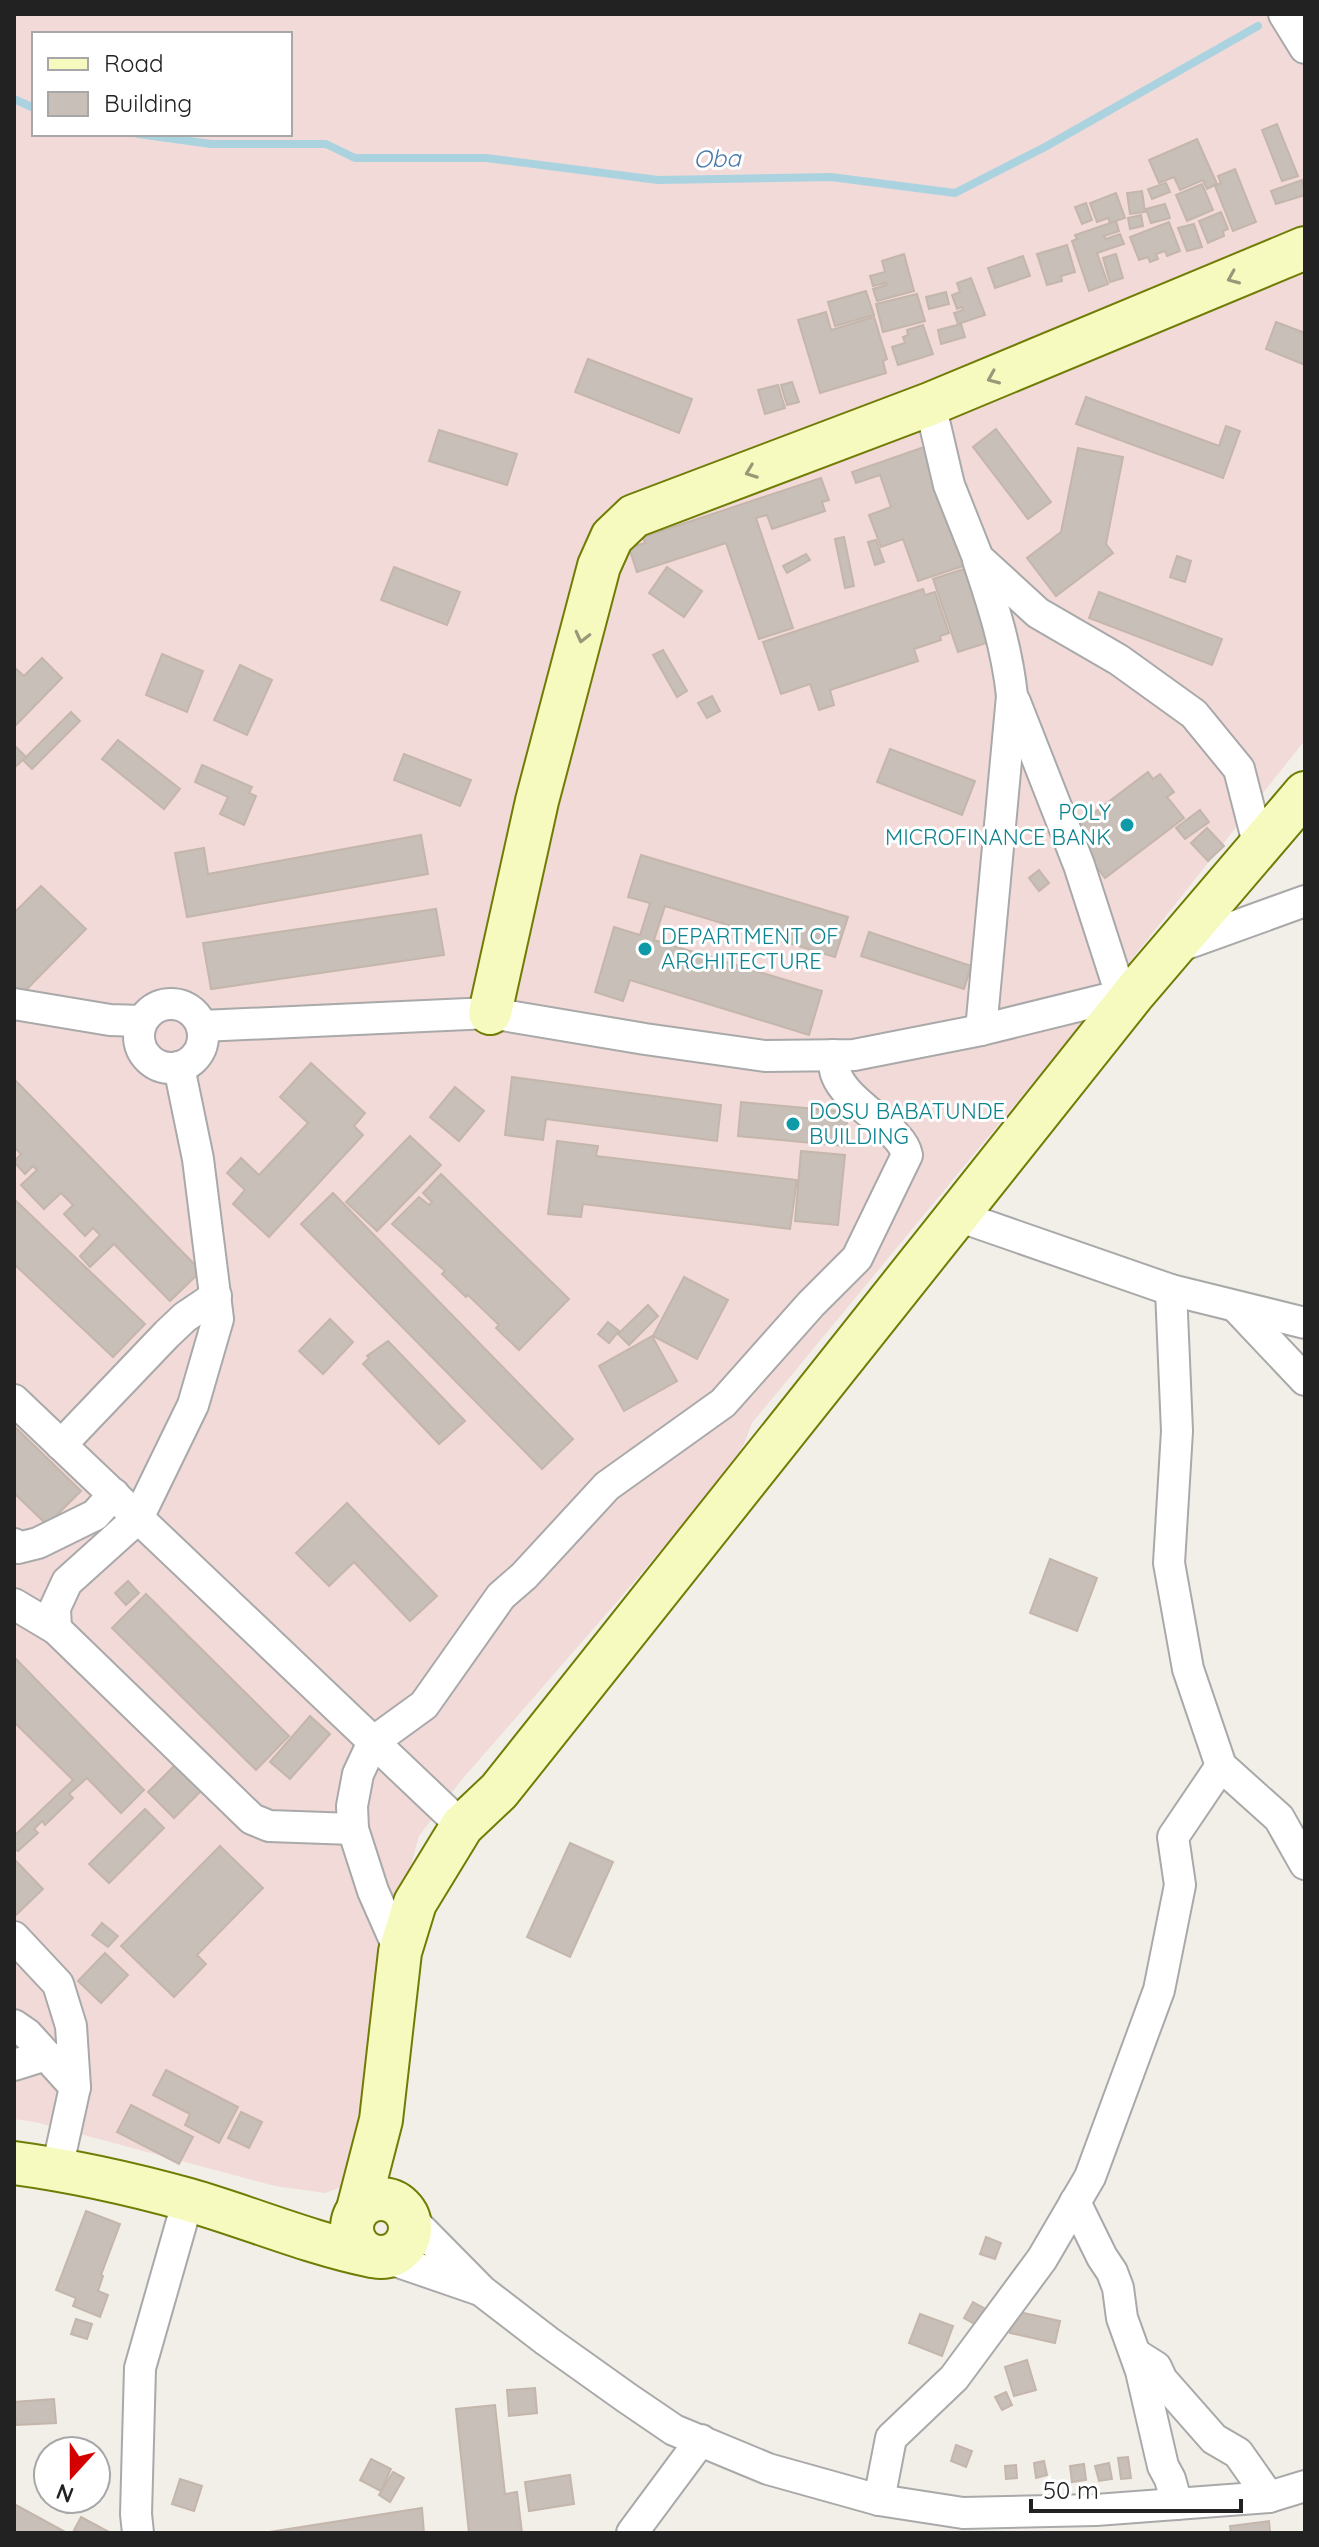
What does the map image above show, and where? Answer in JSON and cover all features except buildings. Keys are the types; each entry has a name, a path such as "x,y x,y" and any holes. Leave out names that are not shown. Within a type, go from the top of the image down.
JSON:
{"street":[{"path":"1284,14 1305,48"},
{"path":"490,1013 537,801 599,566 612,537 634,516 930,404 1305,248"},
{"path":"930,404 949,485 978,558 1005,646 1012,696 981,1030"},
{"path":"379,2211 381,2120 400,1952 415,1903 462,1826 499,1791 958,1216 1128,994 1288,819 1239,769 1194,714 1119,660 1038,613 978,558"},
{"path":"1012,696 1128,994"},
{"path":"1170,950 1305,901"},
{"path":"202,1026 490,1013 765,1056 854,1055 981,1030 1128,994"},
{"path":"14,1004 110,1020 142,1021"},
{"path":"169,1004 189,1009 202,1026 202,1047 189,1063 179,1067 158,1065 143,1052 139,1031 142,1021 158,1006 169,1004"},
{"path":"400,1952 373,1891 353,1829 352,1806 358,1774 373,1742 424,1705 501,1596 524,1576 607,1486 723,1403 811,1304 857,1258 907,1155 905,1145 861,1106 837,1076 833,1055"},
{"path":"56,1629 55,1608 67,1582 138,1518 193,1405 218,1319 198,1159 179,1067"},
{"path":"958,1216 1171,1290 1305,1323"},
{"path":"1171,1290 1177,1431 1169,1563 1188,1669 1221,1766 1279,1818 1305,1864"},
{"path":"61,1445 167,1334 185,1317 216,1296"},
{"path":"1237,1308 1305,1380"},
{"path":"14,1400 462,1826"},
{"path":"14,1544 18,1548 38,1543 95,1515 114,1494"},
{"path":"14,1604 56,1629 252,1819 269,1826 353,1829"},
{"path":"879,2500 891,2438 954,2378 1042,2259 1090,2177 1159,1990 1180,1885 1173,1837 1221,1766"},
{"path":"14,1937 58,1984 71,2026 75,2087 57,2169"},
{"path":"14,2025 27,2034 75,2087"},
{"path":"14,2065 46,2055"},
{"path":"14,2163 57,2169 188,2200 304,2240 378,2257 482,2291"},
{"path":"138,2533 140,2368 188,2200"},
{"path":"1075,2202 1112,2272 1163,2466 1177,2504"},
{"path":"379,2211 547,2341 674,2430 768,2469 879,2500 963,2513 1096,2510 1269,2497 1305,2486"},
{"path":"270,2226 317,2228 379,2211 410,2229 407,2242 397,2253 378,2257"},
{"path":"1135,2354 1147,2358 1156,2367 1162,2380 1214,2439 1238,2453 1269,2497"},
{"path":"632,2533 701,2440"}],"shaded area":[{"path":"14,14 1305,14 1305,740 1065,1044 752,1423 744,1444 728,1470 459,1783 419,1836 379,1982 353,2173 339,2188 325,2193 275,2186 14,2119"}],"waterway":[{"name":"Oba","path":"153,136 211,144 326,144 355,158 486,158 658,180 831,177 955,193 1045,147 1258,26"},
{"name":"Oba","path":"14,99 32,107"}],"place":[{"name":"POLY MICROFINANCE BANK","path":"1127,825"},
{"name":"DEPARTMENT OF ARCHITECTURE","path":"645,949"},
{"name":"DOSU BABATUNDE BUILDING","path":"793,1124"}]}
